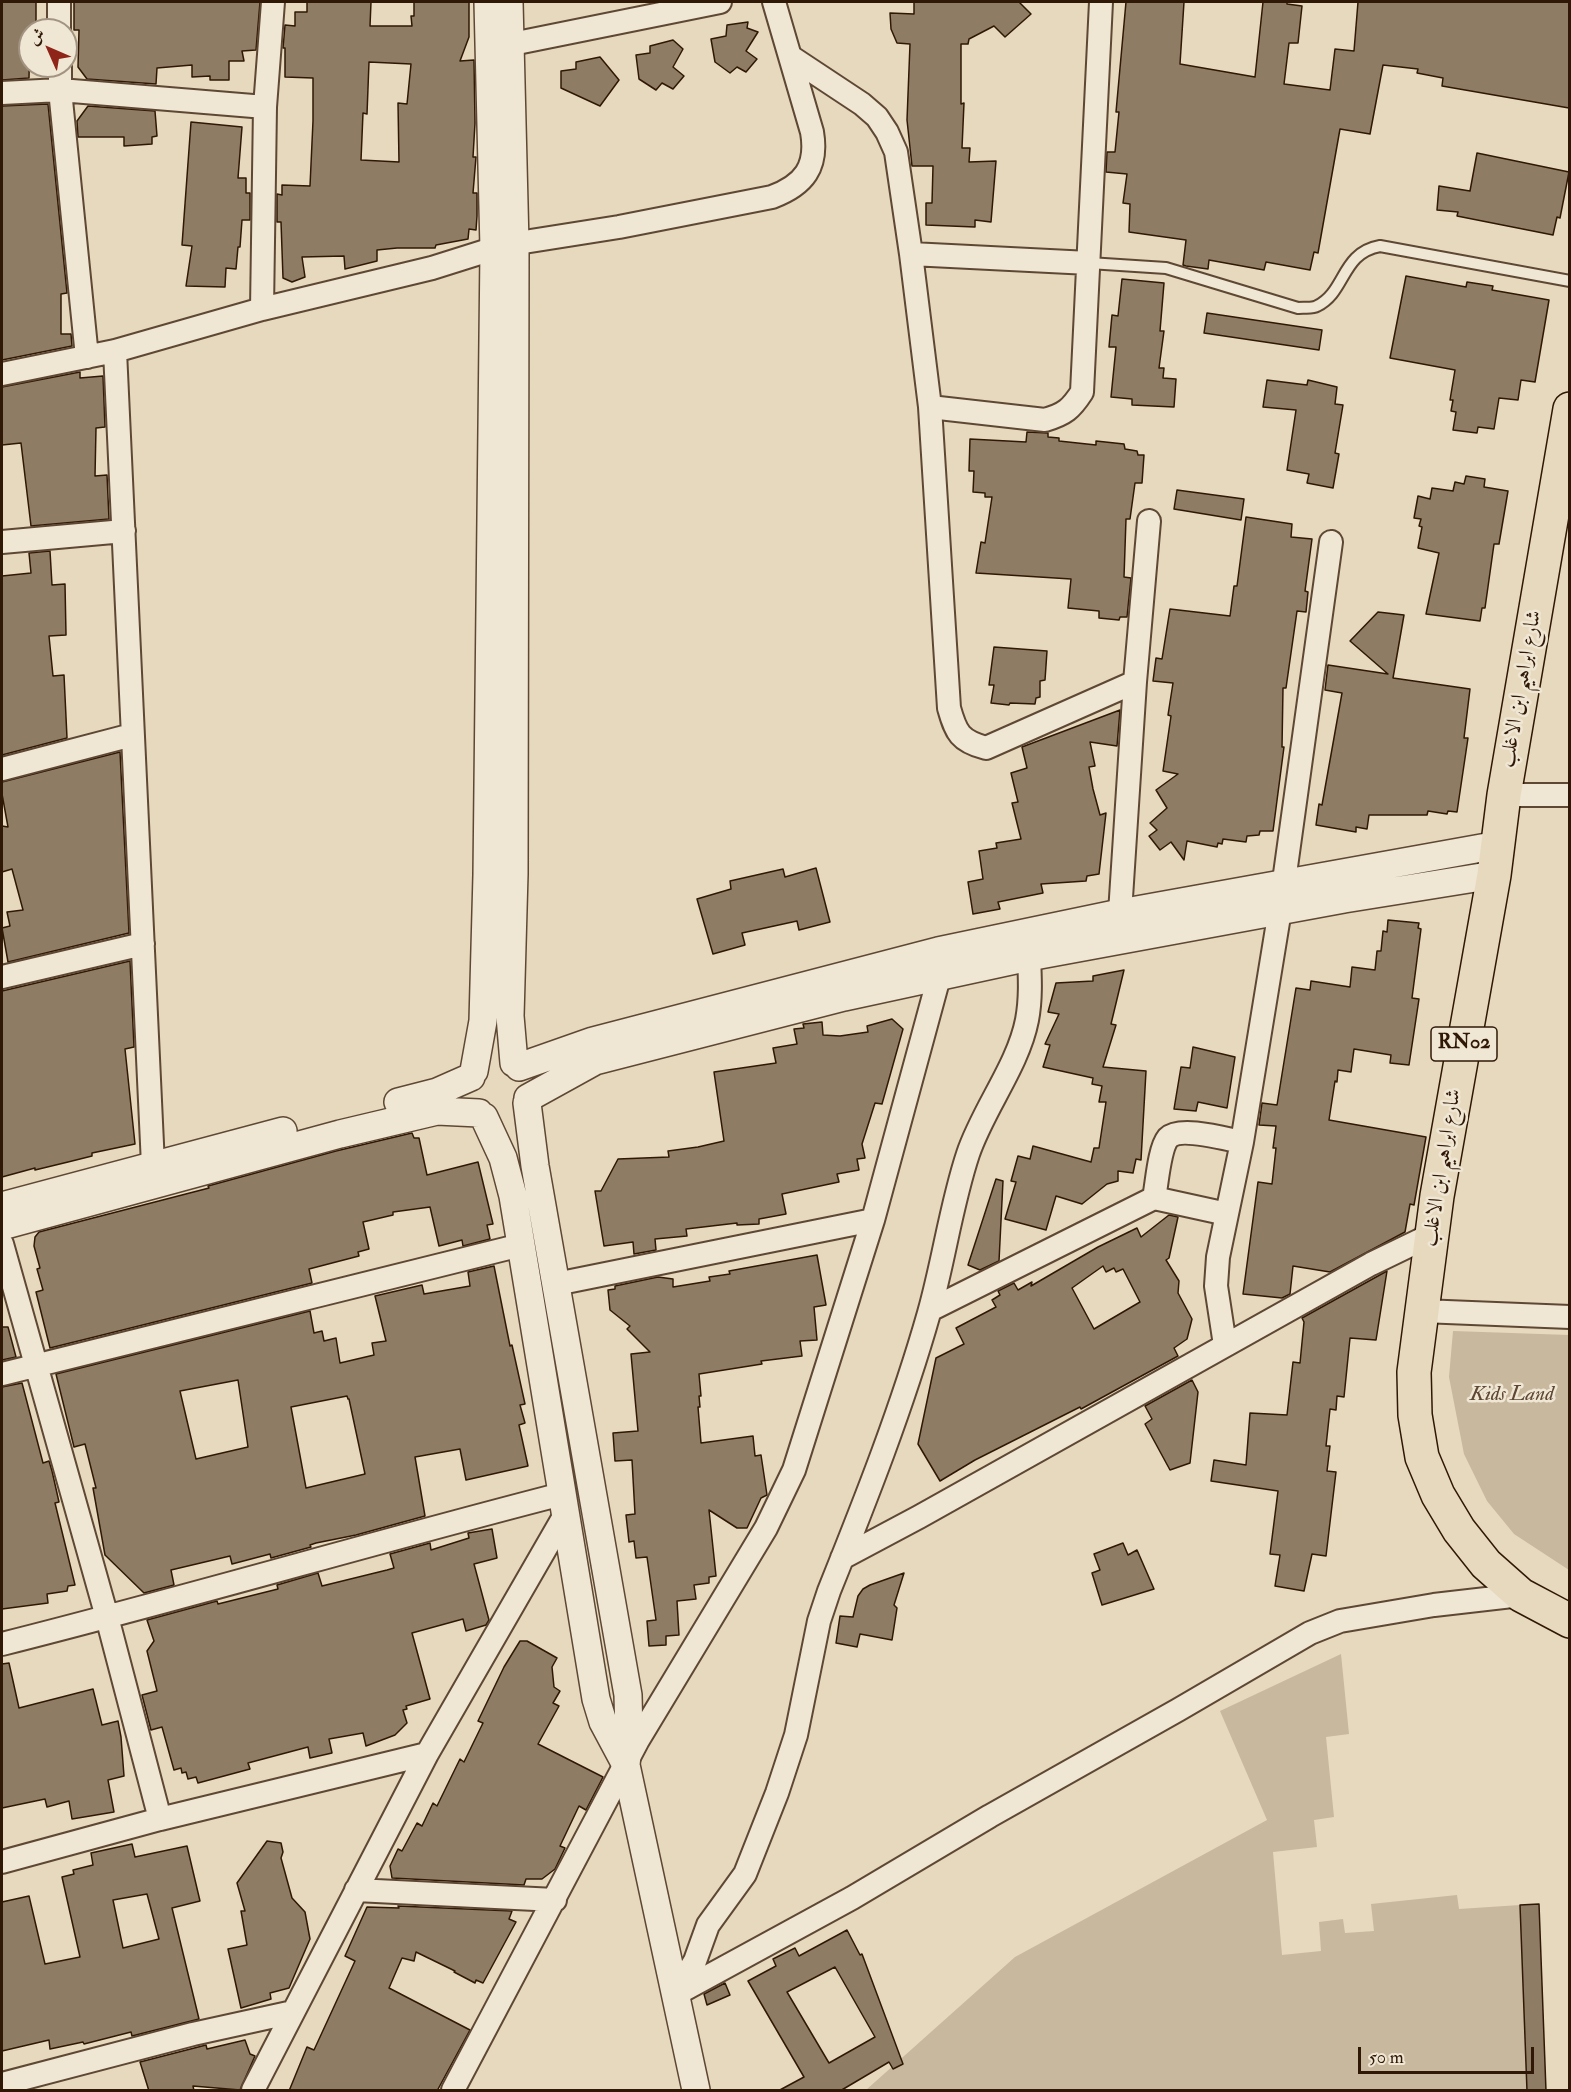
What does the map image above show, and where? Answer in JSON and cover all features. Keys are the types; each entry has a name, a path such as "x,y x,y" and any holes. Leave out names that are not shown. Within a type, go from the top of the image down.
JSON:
{"main road":[{"name":"شارع ابراهيم ابن الاغلب","path":"1569,409 1504,795 1496,860 1431,1235 1414,1372 1415,1415 1422,1457 1438,1495 1459,1530 1486,1564 1521,1595 1569,1620"}],"street":[{"path":"58,2 59,18"},
{"path":"262,309 265,107 273,2"},
{"path":"489,2 505,246 514,874 510,1016 517,1065"},
{"path":"509,2 512,44 483,1021 468,1091 470,1101 481,1115 509,1178 597,1699 603,1722 626,1765"},
{"path":"512,44 720,2"},
{"path":"2,374 115,351 262,309 432,268 505,246 619,227 772,197 786,192 800,182 809,170 815,148 774,2"},
{"path":"930,407 1045,420 1059,416 1071,408 1082,392 1101,2"},
{"path":"791,57 862,104 887,132 896,152 930,407 939,584 949,708 954,727 967,741 986,748 1135,682"},
{"path":"60,78 87,357"},
{"path":"2,93 60,90 265,107"},
{"path":"911,254 1089,263"},
{"path":"115,351 153,1165"},
{"path":"1120,913 1135,682 1149,521"},
{"path":"2,542 124,531"},
{"path":"1225,1345 1216,1286 1218,1257 1242,1142 1280,910 1331,542"},
{"path":"2,769 132,735"},
{"path":"1504,795 1569,795"},
{"path":"517,1065 592,1041 938,951 1284,882 1496,860"},
{"path":"2,1226 340,1134 437,1111 481,1115 494,1120 504,1120 514,1117 521,1111 527,1100 595,1061 844,998 1029,957 1280,910 1496,860"},
{"path":"2,977 143,944"},
{"path":"453,2091 639,1740 766,1528 794,1470 873,1220 939,978 938,951"},
{"path":"675,1994 695,1961 708,1925 745,1874 777,1793 796,1735 819,1621 901,1406 930,1310 956,1193 969,1152 986,1110 1013,1059 1027,1022 1030,993 1029,957"},
{"path":"2,1206 437,1092 473,1074 482,1064 492,1060 502,1059 517,1065 525,1075 529,1084 527,1100 531,1142 628,1695 626,1765 696,2091"},
{"path":"1154,1198 1163,1149 1167,1139 1174,1134 1188,1132 1242,1142"},
{"path":"930,1310 1154,1198 1227,1214"},
{"path":"556,1284 873,1220"},
{"path":"842,1558 1371,1264 1431,1235"},
{"path":"2,1244 107,1617 160,1819"},
{"path":"2,1374 521,1245"},
{"path":"1422,1311 1569,1317"},
{"path":"2,1644 426,1529 564,1504"},
{"path":"253,2091 427,1754 564,1504"},
{"path":"675,1994 852,1898 990,1816 1310,1633 1340,1621 1434,1605 1521,1595"},
{"path":"2,1862 160,1819 427,1754"},
{"path":"356,1890 555,1900"},
{"path":"2,2084 193,2034 293,2012"}],"lane":[{"path":"1089,263 1166,268 1298,308 1316,307 1326,299 1358,254 1367,248 1380,246 1569,282"}],"green space":[{"name":"Kids Land","path":"1453,1331 1569,1335 1569,1570 1514,1534 1487,1501 1464,1454 1449,1377"},
{"path":"1341,1654 1349,1734 1326,1737 1334,1817 1314,1820 1317,1847 1273,1852 1282,1955 1321,1951 1319,1922 1343,1919 1345,1933 1374,1931 1371,1904 1457,1895 1459,1909 1520,1905 1527,2090 866,2090 1015,1957 1267,1820 1220,1711"}],"building":[{"path":"2,2 36,2 36,18 18,18 18,78 29,78 2,80"},
{"path":"74,2 260,2 256,50 242,51 244,61 229,61 229,80 210,80 210,76 192,77 192,65 157,68 156,84 87,79 78,67 79,30 78,18 74,18"},
{"path":"307,2 371,2 370,26 412,26 411,16 414,16 414,2 469,2 469,37 460,61 474,60 473,157 476,157 473,193 477,193 477,216 476,230 469,229 468,239 436,245 435,248 377,250 377,261 345,269 344,256 302,257 305,277 292,282 283,278 281,222 277,222 277,194 282,195 282,185 310,186 313,121 313,78 285,77 285,48 283,48 285,25 295,26 295,12 307,12","holes":["369,62 411,64 407,104 398,103 399,162 361,160 363,113 367,114"]},
{"path":"914,2 1019,2 1031,14 1005,37 994,26 969,39 968,44 961,44 961,104 964,103 962,148 970,148 969,162 996,161 991,222 975,220 975,227 926,225 926,203 932,203 933,166 912,166 907,120 910,44 897,43 891,29 890,13 914,14"},
{"path":"1126,2 1184,2 1180,64 1255,77 1263,2 1287,2 1287,4 1302,6 1298,43 1289,43 1284,84 1330,90 1335,49 1354,51 1358,2 1569,2 1569,108 1442,86 1443,78 1417,73 1418,69 1383,65 1370,134 1340,129 1318,253 1314,252 1310,270 1266,262 1264,270 1209,260 1208,269 1186,266 1183,265 1186,240 1129,232 1130,204 1123,203 1127,174 1106,172 1107,152 1115,152 1119,112 1116,112"},
{"path":"748,22 747,28 758,32 746,51 757,59 746,72 737,67 730,73 715,62 711,39 726,36 727,25"},
{"path":"673,40 683,49 673,67 684,76 673,89 662,83 656,90 639,79 636,55 650,53 650,46"},
{"path":"600,57 619,80 600,106 561,88 561,71 576,69 576,62"},
{"path":"48,104 67,293 61,294 61,334 71,334 72,346 2,360 2,106"},
{"path":"88,106 155,111 157,136 152,137 152,144 124,146 124,137 78,137 77,121"},
{"path":"191,122 242,127 238,178 246,178 246,193 250,193 250,220 242,220 236,269 226,268 225,287 186,286 192,246 182,245"},
{"path":"1477,153 1569,172 1560,218 1557,217 1553,235 1457,216 1458,212 1437,210 1439,186 1470,191"},
{"path":"1406,276 1466,287 1467,282 1493,286 1492,290 1549,300 1535,382 1521,380 1518,400 1499,398 1494,429 1478,427 1477,433 1453,430 1456,412 1451,411 1453,400 1450,400 1455,370 1390,358"},
{"path":"1122,279 1164,283 1160,331 1164,331 1159,368 1164,368 1163,378 1176,379 1174,407 1132,405 1132,399 1111,397 1116,347 1109,347 1112,315 1118,316"},
{"path":"1207,313 1322,330 1319,350 1204,333"},
{"path":"80,372 80,378 103,376 105,427 96,428 95,476 107,475 109,519 31,526 21,443 2,445 2,387"},
{"path":"1267,380 1307,385 1308,380 1337,387 1335,404 1343,405 1335,453 1339,454 1333,488 1307,483 1309,474 1287,470 1296,410 1263,407"},
{"path":"1027,432 1048,433 1048,437 1059,438 1059,441 1096,445 1096,441 1124,444 1125,449 1137,451 1138,455 1144,455 1142,483 1135,483 1130,519 1126,519 1124,577 1131,578 1127,617 1120,617 1119,620 1099,618 1099,611 1068,608 1071,579 976,573 981,542 985,543 992,497 985,497 985,493 973,492 974,471 969,471 970,439 1026,442"},
{"path":"1466,476 1485,479 1484,487 1508,491 1499,544 1494,544 1485,608 1482,608 1480,621 1426,614 1439,553 1418,548 1422,527 1419,526 1421,519 1414,518 1418,496 1430,499 1432,488 1453,491 1455,482 1464,484"},
{"path":"1177,490 1244,499 1241,520 1174,509"},
{"path":"1246,517 1292,524 1291,537 1312,539 1305,591 1308,592 1306,612 1297,611 1286,688 1283,688 1282,747 1284,747 1273,831 1260,831 1259,835 1247,836 1246,842 1223,839 1222,844 1218,843 1217,847 1187,841 1184,860 1171,842 1160,850 1149,836 1157,830 1150,823 1167,808 1156,790 1178,774 1163,771 1173,683 1153,681 1156,658 1162,659 1170,609 1230,616 1234,586 1237,586"},
{"path":"50,551 52,585 65,584 66,635 49,636 53,676 64,675 67,738 2,755 2,576 31,573 29,553"},
{"path":"1378,612 1404,615 1393,678 1470,689 1464,738 1468,738 1457,812 1448,811 1447,814 1428,811 1427,815 1369,815 1367,829 1356,827 1356,832 1316,825 1319,804 1322,805 1342,693 1325,690 1328,665 1388,674 1350,641"},
{"path":"994,647 1047,651 1045,680 1040,681 1040,697 1036,698 1035,704 991,703 994,685 989,685"},
{"path":"1120,710 1117,746 1090,742 1095,766 1089,767 1093,789 1100,815 1106,813 1099,874 1087,876 1086,881 1041,884 1043,893 998,902 1000,909 973,914 968,882 983,879 979,851 997,848 996,843 1021,839 1012,803 1018,802 1011,773 1027,768 1022,747"},
{"path":"120,752 129,933 8,962 2,928 10,926 7,912 23,910 12,869 2,872 2,826 8,827 2,782"},
{"path":"816,868 830,922 799,930 797,921 742,933 745,945 713,954 697,899 731,889 730,881 783,869 785,877"},
{"path":"1388,920 1419,923 1418,928 1421,929 1412,998 1419,999 1409,1065 1390,1063 1391,1055 1354,1049 1351,1072 1338,1070 1329,1120 1426,1137 1414,1205 1410,1204 1405,1232 1330,1272 1293,1266 1290,1294 1282,1298 1243,1294 1258,1182 1272,1184 1276,1148 1273,1148 1276,1126 1259,1125 1262,1103 1277,1105 1296,988 1310,990 1311,981 1350,987 1352,967 1375,970 1377,951 1381,951 1383,931 1387,932"},
{"path":"130,961 134,1047 125,1049 135,1144 2,1177 2,991"},
{"path":"1124,970 1111,1024 1116,1025 1103,1067 1146,1071 1141,1160 1136,1159 1133,1173 1118,1171 1118,1181 1107,1184 1082,1204 1056,1196 1046,1230 1005,1219 1016,1182 1011,1181 1018,1156 1030,1159 1033,1146 1091,1162 1094,1148 1099,1148 1106,1102 1099,1102 1102,1086 1092,1084 1093,1078 1043,1067 1050,1045 1045,1044 1059,1014 1048,1012 1056,983 1093,981 1093,976"},
{"path":"892,1019 903,1029 882,1104 875,1103 862,1144 865,1158 857,1159 859,1170 837,1174 839,1182 782,1194 786,1214 759,1219 759,1224 737,1225 737,1223 686,1229 687,1236 655,1239 656,1250 634,1254 633,1242 604,1246 595,1191 601,1191 618,1159 669,1157 668,1151 724,1141 714,1072 776,1063 773,1048 797,1044 794,1029 804,1028 803,1024 822,1022 823,1035 840,1036 868,1032 867,1026"},
{"path":"1193,1047 1235,1057 1227,1108 1198,1102 1196,1111 1174,1109 1181,1067 1190,1068"},
{"path":"412,1133 414,1138 419,1138 427,1175 478,1162 493,1224 487,1225 490,1239 463,1246 462,1240 439,1246 430,1207 393,1212 393,1215 363,1222 369,1249 358,1252 359,1256 309,1269 312,1283 50,1348 36,1292 43,1290 34,1246 35,1237 39,1232 209,1188 208,1186 336,1151"},
{"path":"996,1179 1003,1181 999,1261 980,1270 968,1265"},
{"path":"1169,1215 1178,1217 1169,1258 1166,1260 1179,1281 1178,1293 1192,1319 1187,1339 1174,1348 1178,1356 1081,1409 1080,1407 975,1460 940,1481 918,1444 936,1358 964,1344 956,1328 996,1307 992,1300 1000,1295 998,1291 1014,1283 1018,1290 1032,1282 1031,1286 1098,1247 1137,1228 1141,1237","holes":["1103,1266 1106,1272 1114,1268 1116,1272 1123,1269 1140,1302 1094,1329 1072,1288"]},
{"path":"817,1255 826,1305 814,1307 817,1340 800,1341 802,1356 761,1361 762,1364 699,1374 701,1396 699,1396 700,1407 698,1407 701,1443 753,1436 755,1456 761,1455 767,1495 761,1498 747,1528 737,1528 709,1510 716,1576 709,1577 709,1583 694,1585 696,1599 677,1601 679,1635 666,1636 666,1645 649,1646 647,1621 656,1620 647,1557 636,1558 634,1541 629,1542 626,1515 635,1514 632,1460 615,1461 613,1433 638,1431 631,1354 650,1352 627,1329 630,1326 610,1310 608,1290 615,1289 615,1286 658,1277 673,1279 673,1287 710,1281 709,1277 730,1274 729,1271"},
{"path":"494,1266 510,1346 512,1345 525,1404 520,1405 525,1423 519,1425 528,1466 466,1480 460,1449 415,1457 425,1516 356,1535 316,1543 310,1545 311,1547 271,1558 270,1554 232,1564 230,1556 171,1570 174,1585 144,1593 105,1555 93,1488 96,1488 85,1444 74,1447 56,1374 310,1311 314,1333 322,1331 324,1341 336,1338 340,1363 374,1355 372,1343 386,1341 375,1296 422,1285 424,1294 470,1286 468,1272","holes":["238,1380 248,1447 196,1459 180,1391","347,1396 365,1474 306,1488 291,1407"]},
{"path":"1387,1271 1376,1340 1350,1338 1344,1397 1337,1396 1336,1410 1330,1409 1326,1446 1330,1446 1327,1471 1336,1472 1326,1556 1312,1554 1304,1591 1275,1586 1280,1555 1270,1554 1278,1491 1211,1481 1214,1460 1246,1465 1250,1413 1287,1415 1293,1362 1300,1363 1304,1322 1302,1318"},
{"path":"2,1327 8,1327 16,1357 2,1360"},
{"path":"1192,1380 1198,1392 1190,1463 1170,1470 1145,1424 1152,1419 1145,1406"},
{"path":"22,1383 43,1463 49,1461 52,1471 59,1502 55,1503 75,1585 68,1586 67,1591 47,1594 48,1603 2,1609 2,1387"},
{"path":"492,1529 497,1558 474,1564 489,1620 486,1625 466,1631 463,1619 412,1633 430,1699 406,1706 407,1709 403,1710 407,1723 395,1735 366,1746 363,1733 329,1739 332,1753 310,1758 308,1747 248,1763 250,1769 198,1783 196,1777 188,1779 186,1772 182,1773 181,1768 174,1770 162,1727 151,1730 142,1695 157,1691 147,1651 154,1641 147,1620 217,1601 218,1604 278,1589 277,1585 318,1573 322,1586 387,1570 394,1568 390,1554 430,1543 431,1550 469,1538 468,1533"},
{"path":"1123,1543 1128,1555 1137,1550 1154,1589 1102,1605 1092,1573 1100,1570 1094,1554"},
{"path":"904,1573 894,1605 897,1608 892,1640 860,1634 857,1647 836,1643 840,1616 853,1617 858,1596 863,1589"},
{"path":"520,1641 527,1641 557,1658 552,1667 554,1687 560,1691 553,1703 559,1706 538,1744 603,1777 586,1810 579,1806 560,1846 565,1848 555,1869 542,1879 526,1879 524,1885 392,1878 390,1866 398,1849 402,1851 417,1823 422,1826 433,1803 437,1806 460,1759 464,1762 483,1723 478,1721 504,1667"},
{"path":"9,1663 19,1708 93,1689 102,1725 118,1721 124,1776 108,1780 114,1812 72,1819 69,1801 47,1807 45,1799 2,1808 2,1664"},
{"path":"267,1841 281,1843 283,1852 281,1858 292,1898 305,1912 310,1939 289,1988 270,1993 271,1999 241,2008 228,1949 247,1945 241,1911 245,1911 237,1883"},
{"path":"132,1844 135,1857 187,1846 200,1901 172,1908 199,2019 132,2036 131,2032 84,2044 83,2042 50,2049 49,2040 2,2051 2,1902 29,1896 45,1964 80,1957 62,1877 74,1874 73,1870 93,1865 91,1853","holes":["147,1894 159,1939 123,1948 113,1900"]},
{"path":"1539,1904 1546,2091 1527,2091 1520,1905"},
{"path":"398,1906 512,1911 509,1919 516,1922 483,1983 476,1980 475,1983 416,1952 414,1961 402,1958 389,1988 470,2030 437,2091 289,2091 307,2047 314,2050 355,1961 345,1956 367,1907 399,1908"},
{"path":"847,1930 860,1955 862,1954 903,2064 893,2069 889,2062 840,2091 778,2091 804,2077 748,1981 776,1966 773,1959 795,1948 799,1956","holes":["835,1967 875,2037 829,2063 787,1992"]},
{"path":"725,1983 730,1995 707,2005 704,1994"},
{"path":"245,2040 250,2054 255,2056 240,2090 193,2086 194,2091 149,2091 140,2062 206,2045 207,2049"}]}
